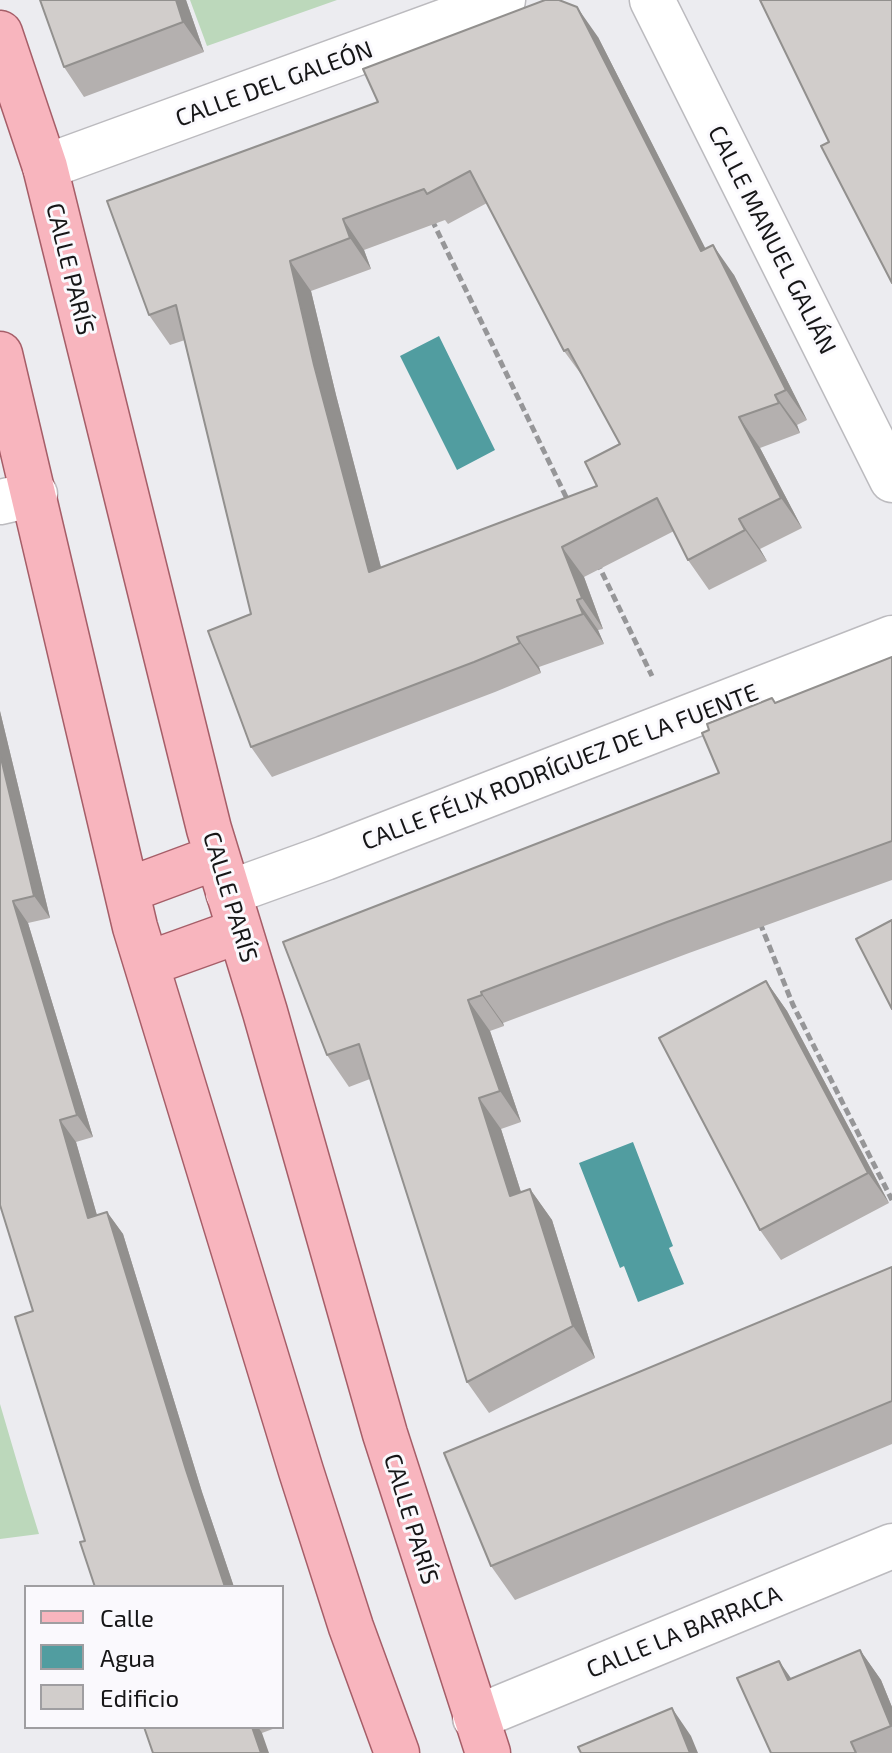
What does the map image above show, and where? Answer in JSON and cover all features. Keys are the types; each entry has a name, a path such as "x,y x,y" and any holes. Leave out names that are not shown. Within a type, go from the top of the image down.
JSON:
{"main road":[{"name":"CALLE PARÍS","path":"0,33 45,167 228,894 385,1434 481,1735"},
{"path":"0,354 17,498 147,964 283,1416 351,1627 397,1753"},
{"name":"CALLE FÉLIX RODRÍGUEZ DE LA FUENTE","path":"128,890 228,894"},
{"name":"CALLE FÉLIX RODRÍGUEZ DE LA FUENTE","path":"147,964 228,894"}],"street":[{"name":"CALLE DEL GALEÓN","path":"45,167 503,0"},
{"name":"CALLE MANUEL GALIÁN","path":"652,0 892,480"},
{"name":"CALLE FÉLIX RODRÍGUEZ DE LA FUENTE","path":"228,894 892,638"},
{"name":"CALLE LA BARRACA","path":"481,1735 892,1546"}],"path":[{"path":"431,217 569,504"},
{"path":"597,562 675,722"},
{"path":"758,917 793,1005 892,1200"}],"green space":[{"path":"190,0 337,0 207,46"},
{"path":"0,1404 25,1489 39,1534 0,1539"}],"water":[{"path":"439,336 495,450 457,470 400,356"},
{"path":"633,1142 673,1246 669,1248 684,1284 638,1302 624,1266 620,1268 579,1163"}],"building":[{"path":"40,0 176,0 183,22 64,67"},
{"path":"545,0 559,0 577,7 701,251 713,245 786,390 775,395 779,403 739,417 781,498 739,519 745,530 688,560 657,498 562,547 582,598 577,600 583,614 517,637 520,643 474,662 251,747 208,631 251,614 176,305 149,315 107,201 378,102 363,69","holes":["470,171 564,351 568,349 620,444 585,462 597,486 369,572 290,261 350,238 343,219 424,189 427,194"]},
{"path":"760,0 892,0 892,283 821,146 829,142"},
{"path":"892,657 892,841 667,922 481,992 482,995 468,1000 500,1091 479,1098 510,1196 530,1189 573,1326 467,1382 359,1044 327,1055 283,942 719,773 702,733 709,730 707,724 772,698 775,703"},
{"path":"0,754 34,896 13,901 77,1115 60,1120 88,1218 107,1212 224,1585 94,1585 80,1542 85,1541 15,1317 33,1311 0,1205"},
{"path":"892,920 892,1009 856,939"},
{"path":"766,981 868,1173 760,1230 659,1038"},
{"path":"892,1267 892,1401 491,1566 444,1453"},
{"path":"860,1650 891,1726 851,1742 856,1753 771,1753 737,1678 779,1661 788,1680"},
{"path":"672,1708 690,1753 581,1753 578,1747"},
{"path":"145,1729 253,1729 261,1753 153,1753"}]}
